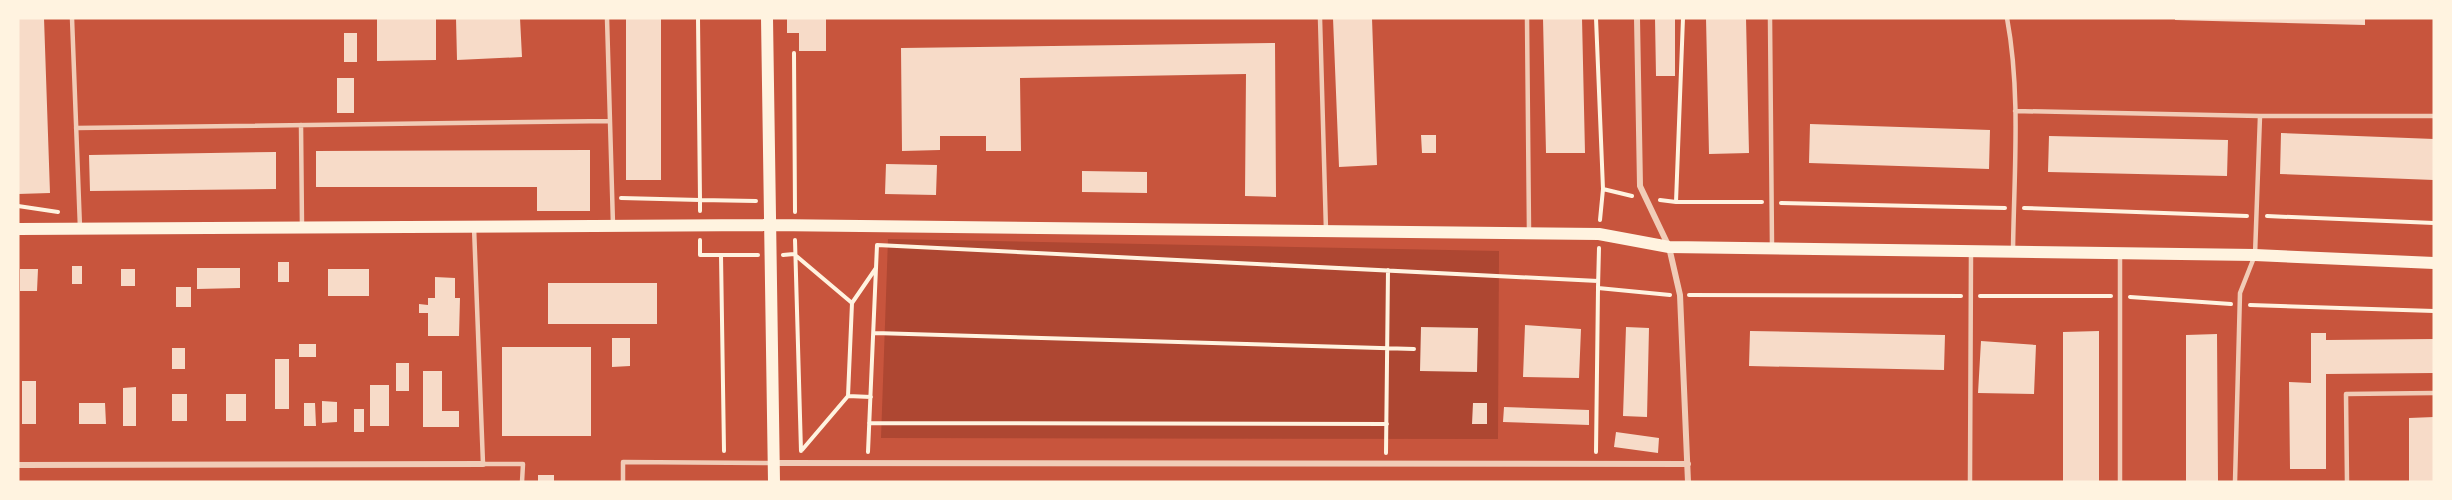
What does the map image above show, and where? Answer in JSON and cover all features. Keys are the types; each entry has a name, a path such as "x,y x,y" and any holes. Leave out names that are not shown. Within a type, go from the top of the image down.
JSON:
{"main road":[{"path":"767,18 774,482"},
{"path":"18,229 771,225 1529,233 1599,234 1669,247 2255,255 2434,263"}],"street":[{"path":"1637,18 1640,186 1669,247 1680,296 1688,482"},
{"path":"774,463 1596,462 1688,464"},
{"path":"18,465 483,464"}],"lane":[{"path":"72,18 80,229"},
{"path":"607,18 613,226"},
{"path":"1320,18 1326,231"},
{"path":"1527,18 1529,233"},
{"path":"1770,18 1772,249"},
{"path":"2007,18 2015,111 2013,252"},
{"path":"2015,111 2260,116 2434,116"},
{"path":"2235,482 2240,293 2255,255 2260,116"},
{"path":"76,128 610,121"},
{"path":"302,125 302,228"},
{"path":"474,227 483,464 523,464 522,482"},
{"path":"1970,482 1971,252"},
{"path":"2120,254 2120,482"},
{"path":"2347,482 2346,394 2434,393"},
{"path":"623,482 623,462 774,463"}],"path":[{"path":"612,198 700,200 698,18"},
{"path":"1596,18 1603,189"},
{"path":"794,53 795,202"},
{"path":"1676,202 2014,208 2434,223"},
{"path":"867,462 877,244 1598,281"},
{"path":"721,255 724,462"},
{"path":"799,462 801,450 794,255 852,303"},
{"path":"801,450 848,396 852,303 876,267"},
{"path":"1386,462 1389,348 1388,270"},
{"path":"1596,462 1598,288"},
{"path":"1680,296 2120,296 2240,305 2434,311"},
{"path":"874,333 1414,349"},
{"path":"848,396 871,397"},
{"path":"869,423 1387,424"}],"shaded area":[{"path":"888,239 1499,251 1498,439 881,438"}],"building":[{"path":"18,18 44,18 50,193 18,194"},
{"path":"377,18 436,18 436,60 377,61"},
{"path":"456,18 520,18 522,57 457,60"},
{"path":"626,18 661,18 661,180 626,180"},
{"path":"787,18 826,18 826,51 799,51 799,33 787,33"},
{"path":"1333,18 1372,18 1377,165 1339,167"},
{"path":"1543,18 1582,18 1585,153 1546,153"},
{"path":"1655,18 1675,18 1675,76 1656,76"},
{"path":"1706,18 1746,18 1749,153 1709,154"},
{"path":"2175,18 2365,18 2365,25 2175,20"},
{"path":"344,33 357,33 357,62 344,62"},
{"path":"1275,43 1276,197 1245,196 1246,74 1020,78 1021,151 986,151 986,136 940,136 940,150 902,151 901,48"},
{"path":"337,78 354,78 354,113 337,113"},
{"path":"1810,124 1990,130 1989,169 1809,163"},
{"path":"2281,133 2434,139 2434,180 2280,174"},
{"path":"1421,135 1436,135 1436,153 1422,153"},
{"path":"2049,136 2228,140 2227,176 2048,172"},
{"path":"590,150 590,211 537,211 537,187 316,187 316,151"},
{"path":"276,152 276,189 90,191 89,155"},
{"path":"886,164 937,165 936,195 885,194"},
{"path":"1082,171 1147,172 1147,193 1082,192"},
{"path":"278,262 289,262 289,282 278,282"},
{"path":"72,266 82,266 82,284 72,284"},
{"path":"197,268 240,268 240,288 197,289"},
{"path":"20,269 38,269 37,291 20,291"},
{"path":"121,269 135,269 135,286 121,286"},
{"path":"328,269 369,269 369,296 328,296"},
{"path":"435,277 455,278 455,298 460,298 459,336 428,336 428,313 419,313 419,304 428,305 428,298 435,298"},
{"path":"548,283 657,283 657,324 548,324"},
{"path":"176,287 191,287 191,307 176,307"},
{"path":"1525,325 1581,329 1579,378 1523,377"},
{"path":"1421,327 1478,328 1477,372 1420,371"},
{"path":"1626,327 1649,328 1647,417 1623,416"},
{"path":"1750,331 1945,335 1944,370 1749,366"},
{"path":"2099,331 2099,482 2063,482 2063,332"},
{"path":"2311,333 2326,333 2326,340 2434,339 2434,373 2326,374 2326,469 2290,469 2289,382 2311,383"},
{"path":"2217,334 2218,482 2186,482 2186,335"},
{"path":"612,338 630,338 630,366 612,367"},
{"path":"1981,341 2036,345 2034,394 1978,393"},
{"path":"299,344 316,344 316,357 299,357"},
{"path":"502,347 591,347 591,436 502,436"},
{"path":"172,348 185,348 185,369 172,369"},
{"path":"275,359 289,359 289,409 275,409"},
{"path":"396,363 409,363 409,391 396,391"},
{"path":"423,371 442,371 442,411 459,411 459,427 423,427"},
{"path":"22,381 36,381 36,424 22,424"},
{"path":"370,385 389,385 389,426 370,426"},
{"path":"136,387 136,426 123,426 123,388"},
{"path":"172,394 187,394 187,421 172,421"},
{"path":"226,394 246,394 246,421 226,421"},
{"path":"322,401 337,402 337,422 322,423"},
{"path":"79,403 105,403 106,424 79,424"},
{"path":"304,403 315,403 316,426 304,426"},
{"path":"1473,403 1487,403 1487,424 1472,424"},
{"path":"1504,407 1589,410 1589,425 1503,422"},
{"path":"354,409 364,409 364,432 354,432"},
{"path":"2434,417 2434,482 2409,482 2409,418"},
{"path":"1616,432 1659,438 1658,453 1614,447"},
{"path":"538,475 554,475 554,482 538,482"}]}
